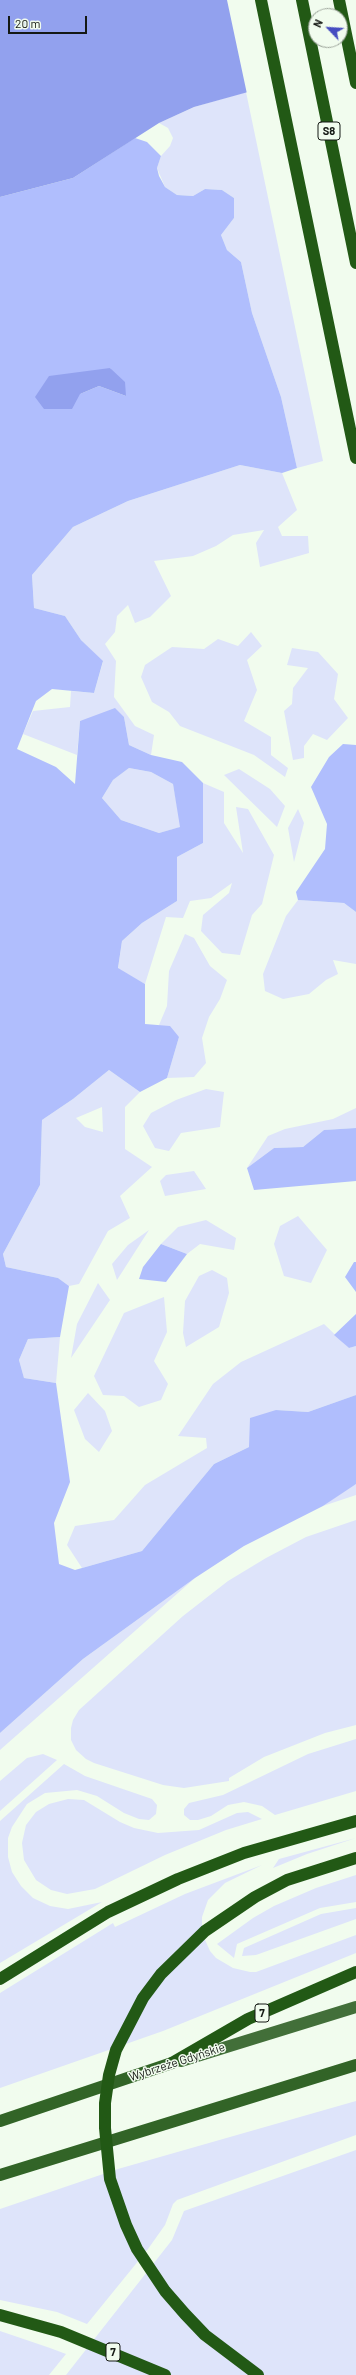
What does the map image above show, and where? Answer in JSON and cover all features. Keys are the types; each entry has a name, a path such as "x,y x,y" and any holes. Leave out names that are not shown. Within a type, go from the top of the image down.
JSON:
{"highway":[{"path":"261,0 356,458"},
{"name":"S8","path":"302,0 356,263"},
{"path":"339,0 356,83"},
{"path":"0,1979 108,1912 216,1864 314,1832 356,1821"},
{"path":"258,2375 216,2344 185,2314 165,2291 137,2249 124,2218 109,2172 105,2115 110,2075 116,2050 143,1998 161,1974 205,1931 256,1897 287,1880 356,1858"},
{"name":"7","path":"172,2063 248,2019 356,1972"},
{"name":"Wybrzeże Gdyńskie","path":"0,2121 172,2063"},
{"path":"0,2175 356,2065"},
{"name":"7","path":"0,2315 61,2332 165,2375"}],"main road":[{"name":"Wybrzeże Gdyńskie","path":"172,2063 356,2007"}],"shaded area":[{"path":"0,0 356,0 356,62 194,107 159,123 73,178 0,197"},
{"path":"246,92 323,461 297,468 281,397 252,313 241,262 227,250 221,235 234,218 234,198 222,190 205,189 193,196 177,195 165,187 157,168 161,156 170,146 173,138 168,128 159,123 194,107"},
{"path":"135,138 147,142 161,156 157,168 159,176 165,187 177,195 193,196 205,189 222,190 234,198 234,218 221,235 227,250 241,262 252,313 281,397 297,468 282,473 240,465 128,501 73,527 32,575 34,608 65,616 81,640 103,661 94,693 52,689 36,701 17,749 56,767 75,784 80,721 115,708 124,717 129,745 151,755 182,762 203,783 203,843 177,857 177,901 142,923 122,941 118,968 145,984 145,1024 170,1026 179,1037 167,1078 140,1092 109,1070 73,1099 42,1120 40,1185 3,1254 6,1267 58,1278 69,1286 60,1337 28,1339 19,1360 24,1378 56,1383 70,1482 54,1523 59,1564 75,1570 142,1551 214,1464 249,1447 250,1418 276,1410 308,1412 356,1395 356,1484 323,1506 244,1546 195,1578 83,1659 0,1733 0,197 73,178","holes":["110,368 126,396 99,386 80,394","129,768 151,772 173,784 180,827 159,833 121,820 102,798 113,780"]},
{"path":"110,368 125,382 126,396 99,386 80,394 72,409 44,409 35,397 49,376"},
{"path":"240,465 282,473 297,510 278,527 282,536 308,536 309,553 260,567 256,543 264,530 233,535 216,546 193,556 154,561 171,596 150,617 135,623 128,605 117,616 115,632 105,644 116,661 114,697 135,726 154,735 151,755 129,745 124,717 80,721 77,755 23,734 33,711 70,707 71,691 94,693 103,662 81,640 65,616 34,608 32,575 73,527 128,501"},
{"path":"251,632 262,646 247,660 257,690 244,721 271,737 271,755 288,768 285,777 254,755 180,726 169,712 152,702 141,677 145,665 172,647 204,649 218,639 238,646"},
{"path":"292,648 318,652 338,674 334,699 348,718 327,740 313,734 304,746 304,758 293,760 284,711 292,704 293,688 308,668 287,665"},
{"path":"343,744 356,745 356,912 344,903 298,900 296,892 325,849 327,824 311,787 329,757"},
{"path":"129,768 151,772 173,784 181,827 159,833 121,820 102,798 113,780"},
{"path":"239,769 270,789 285,806 277,827 224,775"},
{"path":"203,783 224,792 224,823 243,853 236,807 248,809 274,855 262,904 252,915 240,955 222,953 201,931 203,915 229,893 232,883 211,898 190,901 183,918 166,917 145,984 118,969 122,941 142,923 177,901 177,857 203,843"},
{"path":"298,809 304,823 294,862 288,828"},
{"path":"298,900 344,903 356,912 356,964 333,960 338,974 326,980 309,994 283,999 265,991 263,974 286,916"},
{"path":"185,934 194,938 210,966 227,980 220,999 209,1017 202,1038 206,1063 194,1077 167,1078 179,1037 159,1025 167,1006 169,971"},
{"path":"109,1070 140,1092 125,1107 125,1149 152,1167 120,1196 130,1218 108,1231 79,1284 69,1286 58,1278 6,1267 3,1254 40,1185 42,1120 73,1099","holes":["102,1107 103,1132 85,1127 76,1118"]},
{"path":"206,1089 224,1092 220,1127 181,1133 169,1151 155,1148 143,1126 151,1113 176,1100"},
{"path":"356,1108 356,1128 324,1130 303,1147 274,1148 247,1168 268,1136 285,1129 333,1119"},
{"path":"356,1128 356,1181 254,1190 247,1168 274,1148 303,1147 324,1130"},
{"path":"194,1171 206,1189 165,1196 160,1181 166,1175"},
{"path":"298,1216 327,1250 311,1283 284,1276 274,1244 280,1226"},
{"path":"206,1220 236,1238 234,1250 200,1244 187,1254 161,1244 178,1227"},
{"path":"149,1230 117,1280 112,1264 128,1245"},
{"path":"161,1244 187,1254 166,1282 139,1279 143,1267"},
{"path":"354,1262 356,1262 356,1292 345,1277"},
{"path":"212,1270 227,1278 229,1293 219,1327 186,1347 183,1333 185,1301 199,1276"},
{"path":"98,1283 110,1300 71,1358 77,1324"},
{"path":"164,1297 167,1332 154,1361 168,1384 161,1400 139,1407 124,1396 103,1395 94,1376 124,1313"},
{"path":"356,1314 356,1346 349,1348 334,1335"},
{"path":"324,1324 349,1348 356,1346 356,1395 308,1412 276,1410 249,1447 214,1464 142,1551 82,1568 67,1545 75,1526 114,1520 145,1485 207,1448 206,1438 178,1436 213,1384 241,1362"},
{"path":"60,1337 56,1383 24,1378 19,1360 28,1339"},
{"path":"88,1393 105,1411 112,1431 99,1452 85,1439 74,1410"},
{"path":"356,1484 356,1495 323,1506 352,1485"},
{"path":"356,1520 356,1725 325,1733 264,1757 229,1778 229,1781 184,1788 163,1785 94,1763 86,1759 76,1750 71,1740 71,1728 73,1720 79,1710 183,1616 228,1581 266,1558 306,1537"},
{"path":"195,1578 0,1750 0,1733 83,1659"},
{"path":"356,1739 356,1791 275,1815 262,1806 244,1802 228,1805 211,1816 198,1820 190,1820 184,1815 184,1809 189,1803 223,1795 308,1754"},
{"path":"43,1754 57,1760 0,1811 0,1781 27,1758"},
{"path":"64,1764 85,1776 152,1799 157,1805 156,1814 149,1820 139,1819 124,1813 97,1796 77,1790 45,1793 27,1804 12,1827 8,1838 8,1857 12,1872 21,1886 33,1898 50,1906 68,1909 102,1902 0,1963 0,1821"},
{"path":"68,1799 84,1800 120,1822 134,1828 158,1833 199,1830 237,1813 248,1812 262,1819 226,1830 165,1855 95,1889 67,1894 51,1890 36,1880 24,1860 22,1843 26,1825 36,1812 49,1804"},
{"path":"356,1838 307,1854 273,1868 279,1859"},
{"path":"262,1865 225,1883 208,1900 202,1917 202,1933 210,1951 216,1958 233,1968 256,1972 356,1935 356,1953 163,2031 0,2088 0,1993 113,1923 115,1927 185,1894"},
{"path":"356,1875 356,1902 320,1908 237,1944 234,1958 217,1944 253,1918 274,1906 316,1888"},
{"path":"356,1908 356,1919 256,1955 242,1956 244,1948 321,1914"},
{"path":"356,2101 356,2135 177,2200 173,2204 165,2225 148,2249 87,2324 57,2312 0,2300 0,2209 118,2169"},
{"path":"356,2150 356,2375 66,2375 172,2240 184,2211"},
{"path":"0,2331 66,2354 49,2375 0,2375"}],"pier":[{"path":"227,0 356,0 356,64 247,94"}]}
